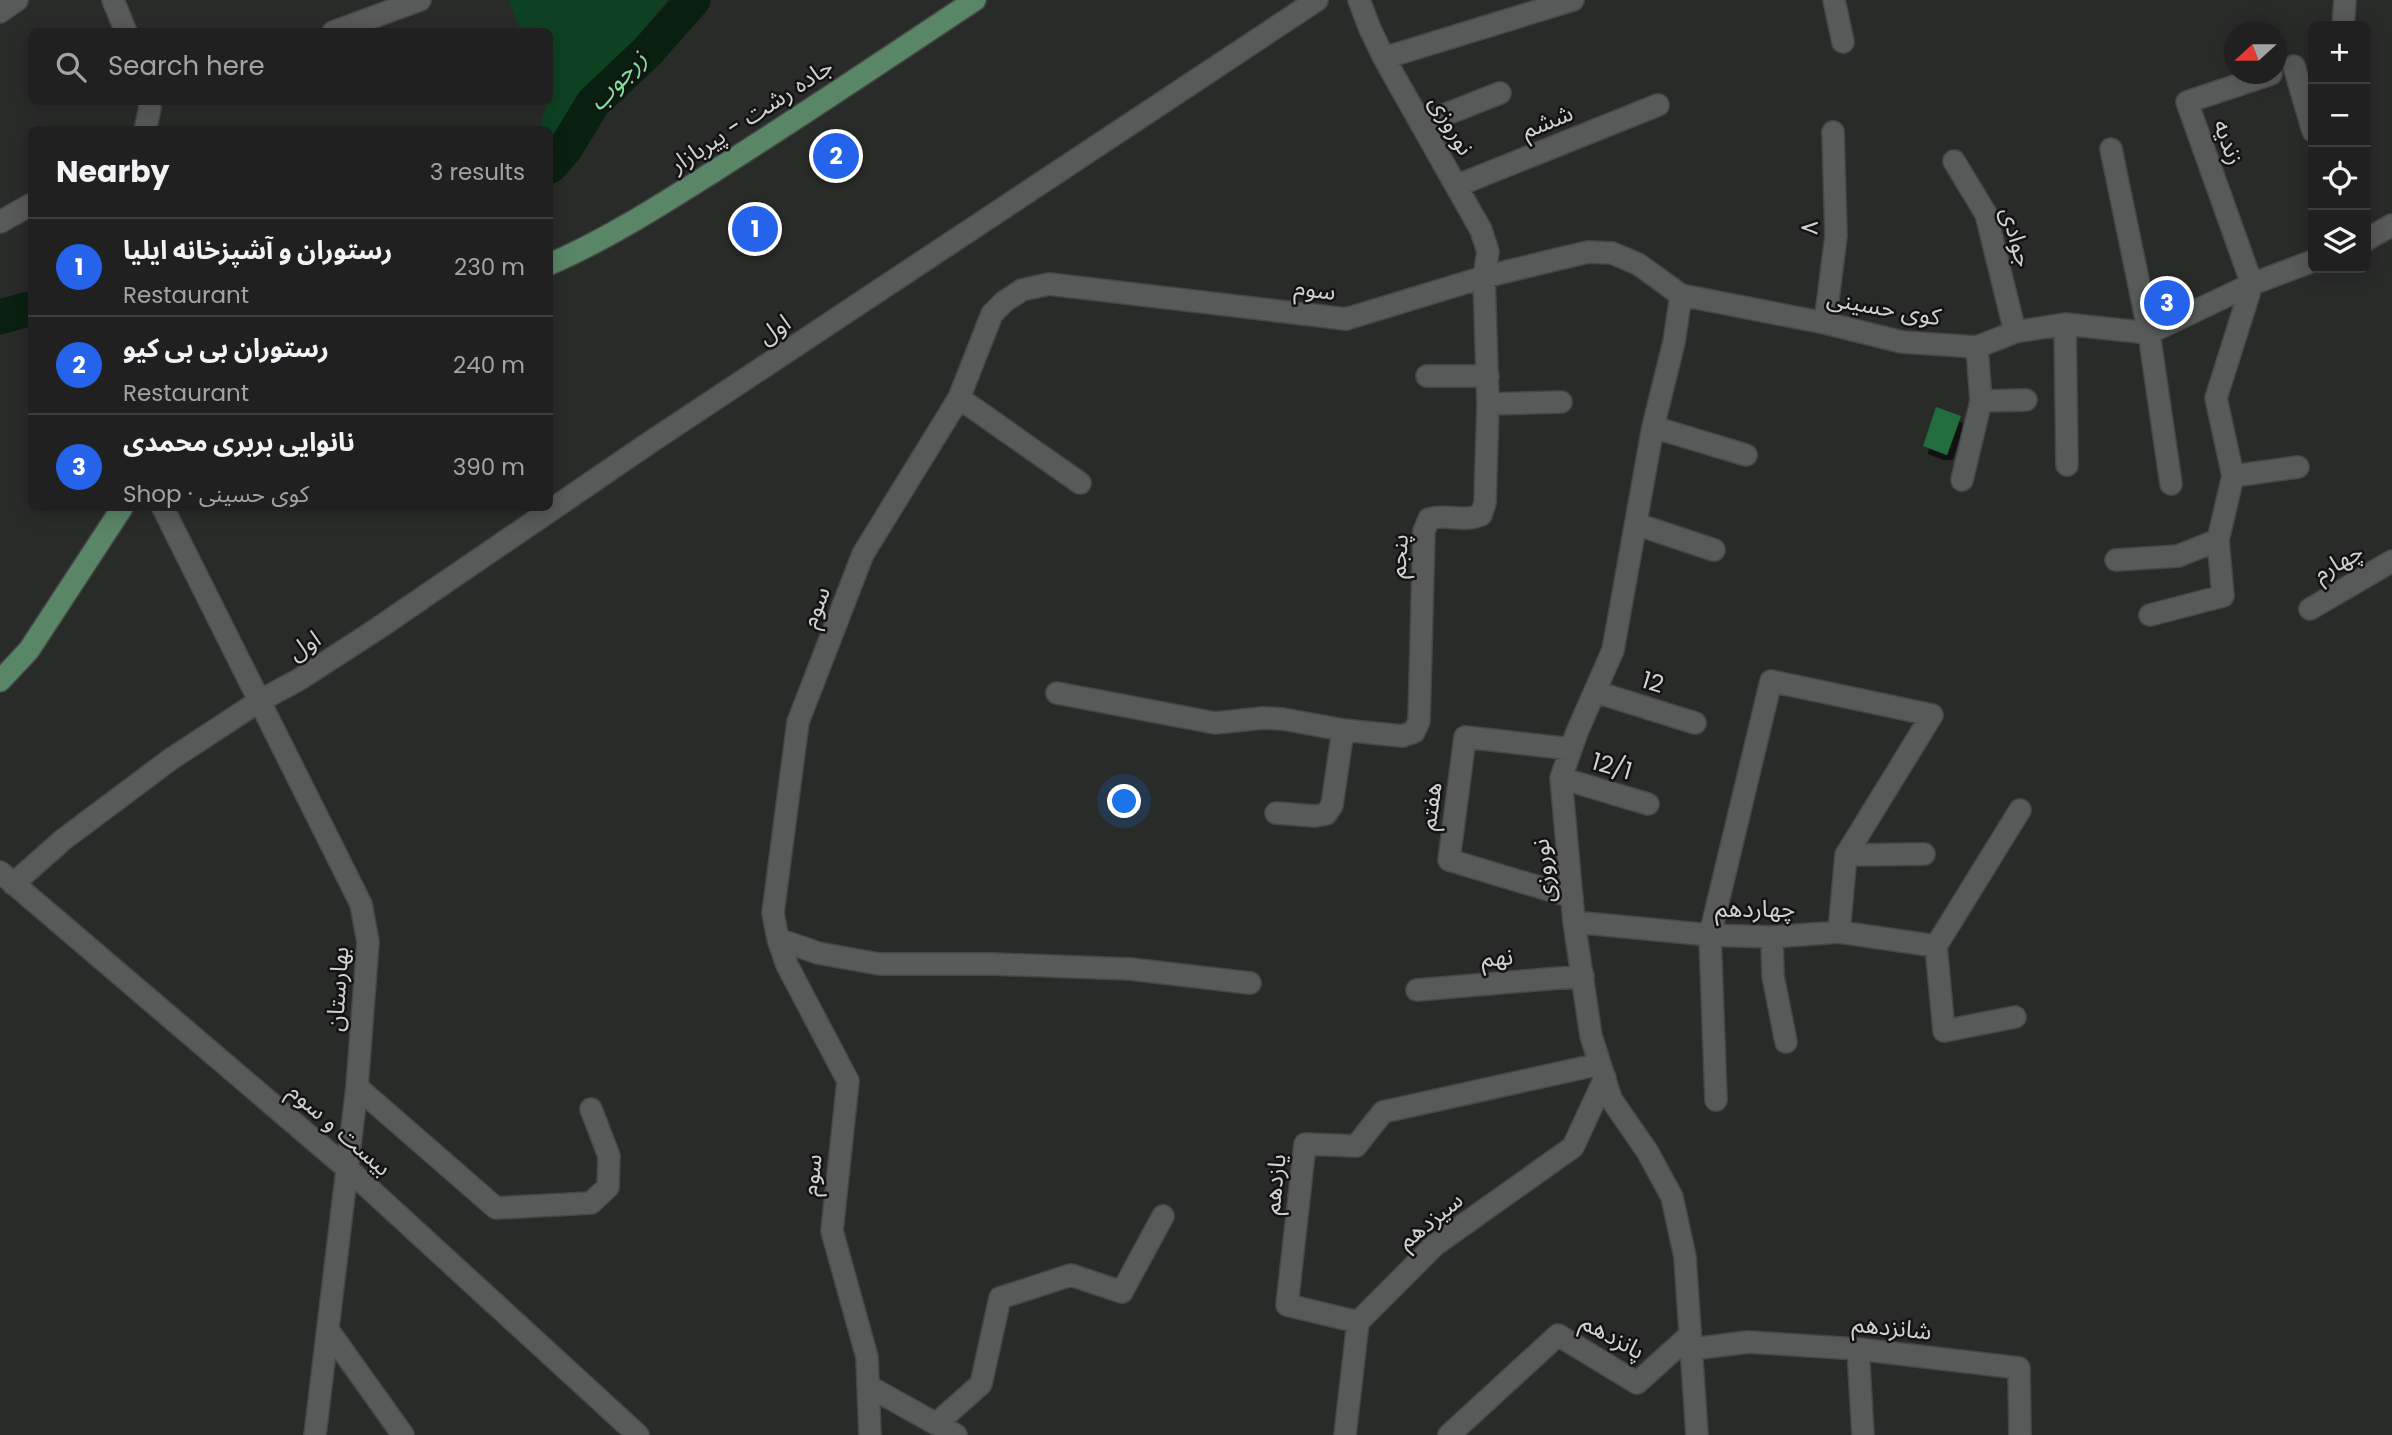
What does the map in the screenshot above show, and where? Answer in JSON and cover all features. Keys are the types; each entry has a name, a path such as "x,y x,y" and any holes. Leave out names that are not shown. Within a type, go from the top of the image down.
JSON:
{"main road":[{"name":"جاده رشت - پیربازار","path":"553,263 586,249 664,202 975,0"},
{"path":"0,681 29,650 120,511"}],"street":[{"path":"0,12 17,0"},
{"path":"113,0 124,28"},
{"path":"344,28 421,0"},
{"name":"اول","path":"553,509 1317,0"},
{"name":"نوروزی","path":"1359,0 1384,58 1481,230 1488,252 1484,277"},
{"path":"1384,58 1573,0"},
{"path":"1834,0 1843,42"},
{"path":"2343,21 2345,0"},
{"path":"2295,66 2308,113"},
{"name":"زندیه","path":"2241,84 2187,102 2252,284"},
{"path":"1420,124 1500,93"},
{"path":"146,126 150,105"},
{"name":"ششم","path":"1456,186 1658,105"},
{"name":"۸","path":"1825,323 1836,236 1833,132"},
{"path":"2111,149 2149,333 2171,484"},
{"name":"جوادی","path":"1954,162 1986,214 2015,332"},
{"path":"0,222 28,206"},
{"path":"2371,237 2392,225"},
{"name":"سوم","path":"870,1435 867,1357 832,1231 848,1081 787,965 773,913 798,722 863,554 959,398 992,314 1022,290 1049,284 1346,319 1484,277 1588,252 1612,253 1638,264 1681,295"},
{"path":"2149,333 2252,284 2308,263"},
{"name":"پنجم","path":"1343,730 1402,736 1414,732 1419,721 1424,531 1429,519 1438,516 1470,520 1481,515 1485,503 1488,376 1484,277"},
{"path":"2150,615 2223,596 2218,540 2233,476 2216,398 2252,284"},
{"name":"نوروزی","path":"1681,295 1674,342 1653,427 1613,650 1561,778 1574,922 1591,1036 1611,1099 1647,1151 1672,1197 1685,1257 1697,1435"},
{"name":"کوی حسینی","path":"1681,295 1825,323 1902,342 1977,347 2015,332 2065,324 2149,333"},
{"path":"2065,324 2067,465"},
{"path":"1962,480 1981,401 1977,347"},
{"path":"1427,376 1488,376"},
{"path":"959,398 1080,483"},
{"path":"1981,401 2026,400"},
{"path":"1488,404 1561,402"},
{"path":"1653,427 1746,456"},
{"path":"2233,476 2298,467"},
{"name":"بهارستان","path":"165,511 361,904 368,942 357,1087 315,1435"},
{"name":"اول","path":"7,878 64,839 170,759 377,629 550,511"},
{"path":"1636,524 1714,550"},
{"path":"2116,560 2178,556 2218,540"},
{"name":"چهارم","path":"2310,609 2392,561"},
{"path":"1716,1100 1710,935 1771,681 1932,715 1846,855 1839,932"},
{"name":"12","path":"1596,692 1695,723"},
{"path":"1057,693 1215,723 1263,718 1283,719 1343,730 1332,805 1326,814 1315,817 1276,813"},
{"name":"هفتم","path":"1571,749 1465,737 1449,860 1572,897"},
{"name":"12/1","path":"1561,778 1648,804"},
{"path":"2015,1017 1944,1031 1936,946 2020,810"},
{"path":"1846,855 1924,854"},
{"name":"بیست و سوم","path":"7,878 348,1170 638,1435"},
{"name":"چهاردهم","path":"1574,922 1710,935 1772,937 1839,932 1936,946"},
{"path":"1772,937 1773,976 1786,1042"},
{"path":"778,939 818,953 879,964 993,964 1130,970 1250,983"},
{"name":"نهم","path":"1417,990 1583,976"},
{"name":"یازدهم","path":"1358,1322 1287,1305 1305,1143 1356,1146 1383,1112 1602,1071"},
{"name":"سیزدهم","path":"1358,1322 1435,1245 1573,1147 1602,1071"},
{"path":"357,1087 496,1208 591,1203 608,1187 609,1156 591,1109"},
{"path":"936,1424 981,1384 1000,1298 1071,1275 1122,1292 1163,1216"},
{"path":"1343,1435 1358,1322"},
{"path":"328,1330 403,1435"},
{"name":"پانزدهم","path":"1450,1435 1558,1335 1637,1383 1691,1342"},
{"name":"شانزدهم","path":"1691,1342 1748,1342 1858,1349 2019,1368 2020,1435"},
{"path":"1858,1349 1863,1435"},
{"path":"868,1386 956,1435"}],"green space":[{"path":"509,0 667,0 553,139 553,126 540,126 545,105 553,105 553,28 519,28"}],"building":[{"path":"1936,407 1961,416 1947,455 1923,446"}],"waterway":[{"name":"زرجوب","path":"553,163 565,149 593,103 647,52 693,0"},
{"name":"زرجوب","path":"0,317 28,309"}],"place":[{"name":"رستوران بی بی کیو","path":"836,156"},
{"name":"رستوران و آشپزخانه ایلیا","path":"755,229"},
{"name":"نانوایی بربری محمدی","path":"2167,303"}]}
